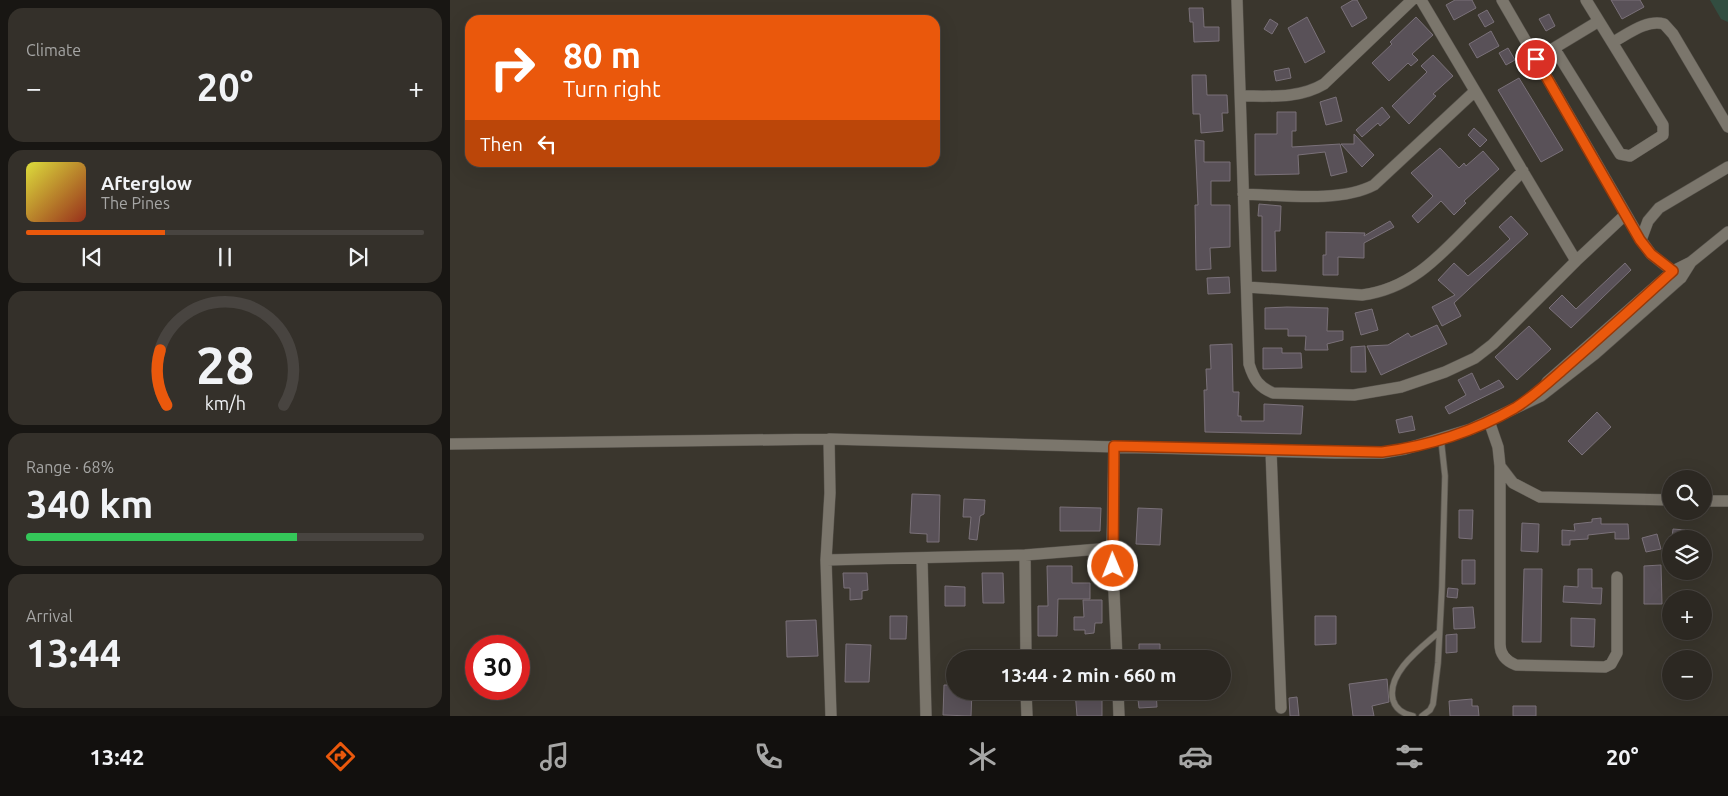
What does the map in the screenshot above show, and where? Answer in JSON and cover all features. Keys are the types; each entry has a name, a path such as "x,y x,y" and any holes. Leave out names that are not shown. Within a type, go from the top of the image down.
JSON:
{"street":[{"path":"1237,0 1250,364 1257,383 1274,393 1354,395 1401,388 1445,372 1475,358 1493,344 1576,260 1626,214"},
{"path":"1241,96 1294,95 1311,92 1324,84 1412,0"},
{"path":"1421,0 1576,260"},
{"path":"1502,0 1640,240 1651,254 1677,274"},
{"path":"1554,48 1620,154 1630,156 1661,137 1664,128 1586,0"},
{"path":"1536,59 1599,21"},
{"path":"1613,42 1653,22 1664,24 1674,34 1728,127"},
{"path":"1243,194 1343,195 1362,191 1374,185 1475,91"},
{"path":"1640,240 1648,221 1659,208 1728,167"},
{"path":"1247,288 1362,295 1377,293 1395,287 1414,278 1433,264 1522,171"},
{"path":"450,444 829,439 1271,451 1382,452 1405,449 1442,439 1489,421 1517,407 1728,232"},
{"path":"1489,421 1498,447 1500,466 1500,650 1508,662 1516,665 1585,667 1605,667 1611,664 1617,653 1617,577"},
{"path":"829,439 830,492 826,560 830,716"},
{"path":"1114,446 1112,548 1117,650"},
{"path":"1271,451 1281,708"},
{"path":"1500,466 1513,483 1540,497 1662,500"},
{"path":"1712,501 1728,501"},
{"path":"826,560 1024,555 1112,548"},
{"path":"1024,555 1026,650"},
{"path":"922,559 926,716"},
{"path":"1026,700 1027,716"},
{"path":"1118,700 1119,716"}],"lane":[{"path":"1422,716 1430,710 1436,692 1445,476 1442,439"},
{"path":"1413,716 1400,712 1394,705 1393,684 1408,661 1439,632"}],"green space":[{"path":"1710,0 1728,0 1728,22 1721,19"}],"building":[{"path":"1353,0 1357,0 1367,18 1352,27 1341,7"},
{"path":"1455,0 1472,0 1476,8 1454,20 1446,5"},
{"path":"1611,0 1640,0 1644,7 1622,19"},
{"path":"1189,8 1203,8 1204,27 1219,27 1219,41 1194,42 1193,22 1190,22"},
{"path":"1487,10 1494,22 1485,27 1478,15"},
{"path":"1549,14 1555,26 1546,31 1539,19"},
{"path":"1307,17 1325,52 1305,63 1288,28"},
{"path":"1416,17 1433,35 1412,54 1418,60 1411,66 1408,63 1389,81 1372,63 1392,44 1390,42"},
{"path":"1270,19 1278,24 1272,34 1264,29"},
{"path":"1491,31 1499,46 1477,58 1469,44"},
{"path":"1508,48 1515,60 1506,65 1499,53"},
{"path":"1433,55 1453,76 1433,94 1436,96 1409,124 1392,106 1427,72 1421,66"},
{"path":"1289,68 1291,78 1276,81 1274,71"},
{"path":"1192,75 1206,75 1207,95 1227,95 1228,113 1222,113 1223,131 1201,133 1200,114 1193,114"},
{"path":"1519,78 1563,150 1541,162 1498,90"},
{"path":"1336,97 1342,121 1326,125 1320,102"},
{"path":"1382,107 1390,117 1380,126 1378,123 1362,137 1356,130"},
{"path":"1277,112 1296,112 1296,131 1292,131 1292,147 1340,144 1347,172 1331,176 1325,152 1298,155 1299,174 1255,175 1255,134 1277,134"},
{"path":"1474,128 1487,140 1480,147 1468,135"},
{"path":"1354,134 1374,155 1362,167 1341,144 1354,144"},
{"path":"1195,140 1204,141 1204,162 1230,162 1230,181 1211,181 1211,205 1230,205 1230,247 1210,248 1211,269 1196,270 1195,205 1198,205"},
{"path":"1440,148 1459,168 1464,163 1466,166 1483,151 1499,169 1464,201 1466,203 1454,215 1441,201 1418,223 1412,216 1433,196 1411,173"},
{"path":"1259,204 1281,206 1280,231 1275,231 1276,271 1262,271 1262,216 1258,216"},
{"path":"1511,216 1528,234 1454,303 1461,316 1442,326 1432,307 1455,295 1438,280 1454,263 1468,276 1486,261 1510,239 1499,227"},
{"path":"1390,221 1394,227 1364,243 1364,258 1338,257 1338,275 1323,275 1323,255 1326,255 1326,232 1365,233 1364,236"},
{"path":"1625,263 1631,270 1571,328 1549,308 1562,295 1576,309"},
{"path":"1229,277 1230,293 1208,294 1207,278"},
{"path":"1265,308 1328,308 1327,331 1343,331 1343,340 1327,344 1328,350 1305,350 1306,336 1288,336 1288,329 1265,329"},
{"path":"1372,309 1378,330 1361,335 1355,313"},
{"path":"1437,325 1447,344 1381,375 1367,346 1388,345 1408,333 1411,337"},
{"path":"1529,326 1551,349 1517,380 1495,357"},
{"path":"1232,344 1233,392 1239,392 1238,416 1241,416 1241,421 1264,421 1264,404 1303,406 1301,434 1205,432 1204,390 1207,390 1206,369 1211,369 1210,345"},
{"path":"1365,346 1366,372 1351,372 1351,347"},
{"path":"1263,348 1282,348 1282,353 1301,353 1302,368 1263,369"},
{"path":"1472,373 1480,390 1499,380 1504,387 1449,414 1445,407 1466,395 1458,380"},
{"path":"1597,412 1611,427 1582,455 1568,441"},
{"path":"1412,416 1415,430 1399,433 1396,420"},
{"path":"912,494 940,495 939,542 927,542 927,534 910,533"},
{"path":"964,499 985,500 984,514 980,516 977,540 969,539 971,517 963,517"},
{"path":"1060,507 1101,508 1100,531 1060,531"},
{"path":"1138,508 1162,509 1160,545 1136,544"},
{"path":"1459,510 1473,510 1472,539 1459,538"},
{"path":"1601,518 1601,524 1628,524 1629,539 1615,539 1615,532 1588,535 1588,539 1570,540 1570,545 1562,545 1562,530 1575,531 1574,524 1592,522 1592,519"},
{"path":"1522,523 1539,524 1538,552 1521,551"},
{"path":"1657,534 1661,549 1646,552 1642,538"},
{"path":"1462,560 1475,560 1475,584 1462,584"},
{"path":"1661,565 1662,604 1644,604 1644,566"},
{"path":"1047,566 1072,566 1072,583 1090,583 1090,599 1058,599 1057,636 1038,636 1038,606 1048,606"},
{"path":"1524,569 1542,569 1541,642 1522,642"},
{"path":"1578,569 1592,569 1592,588 1602,588 1601,604 1563,602 1564,586 1578,587"},
{"path":"843,573 867,573 868,590 862,591 862,599 850,600 850,588 844,588"},
{"path":"982,573 1003,573 1004,603 983,603"},
{"path":"945,586 965,587 965,606 945,606"},
{"path":"1448,588 1458,589 1457,598 1447,597"},
{"path":"1083,600 1102,600 1102,623 1095,623 1094,633 1085,634 1085,630 1074,630 1074,617 1084,617"},
{"path":"1473,607 1475,628 1454,629 1453,608"},
{"path":"890,616 907,616 906,639 890,639"},
{"path":"1315,616 1336,616 1336,644 1315,645"},
{"path":"1571,618 1595,619 1594,647 1571,646"},
{"path":"816,620 818,656 787,657 786,621"},
{"path":"1457,634 1457,652 1446,653 1446,635"},
{"path":"846,644 871,645 869,682 845,682"},
{"path":"1139,644 1160,644 1160,650 1139,650"},
{"path":"1387,679 1389,702 1372,706 1374,716 1353,716 1349,684"},
{"path":"944,685 946,685 946,700 972,700 971,716 943,715"},
{"path":"1297,697 1299,716 1290,716 1289,698"},
{"path":"1472,699 1472,706 1478,706 1479,716 1450,716 1449,701"},
{"path":"1076,700 1102,700 1102,716 1077,716"},
{"path":"1138,700 1157,700 1157,707 1139,708"},
{"path":"1513,706 1536,706 1536,716 1513,716"}],"route":[{"path":"1113,566 1114,446 1382,452 1405,449 1442,439 1489,421 1517,407 1554,378 1673,271 1651,254 1640,240 1536,59"}]}
